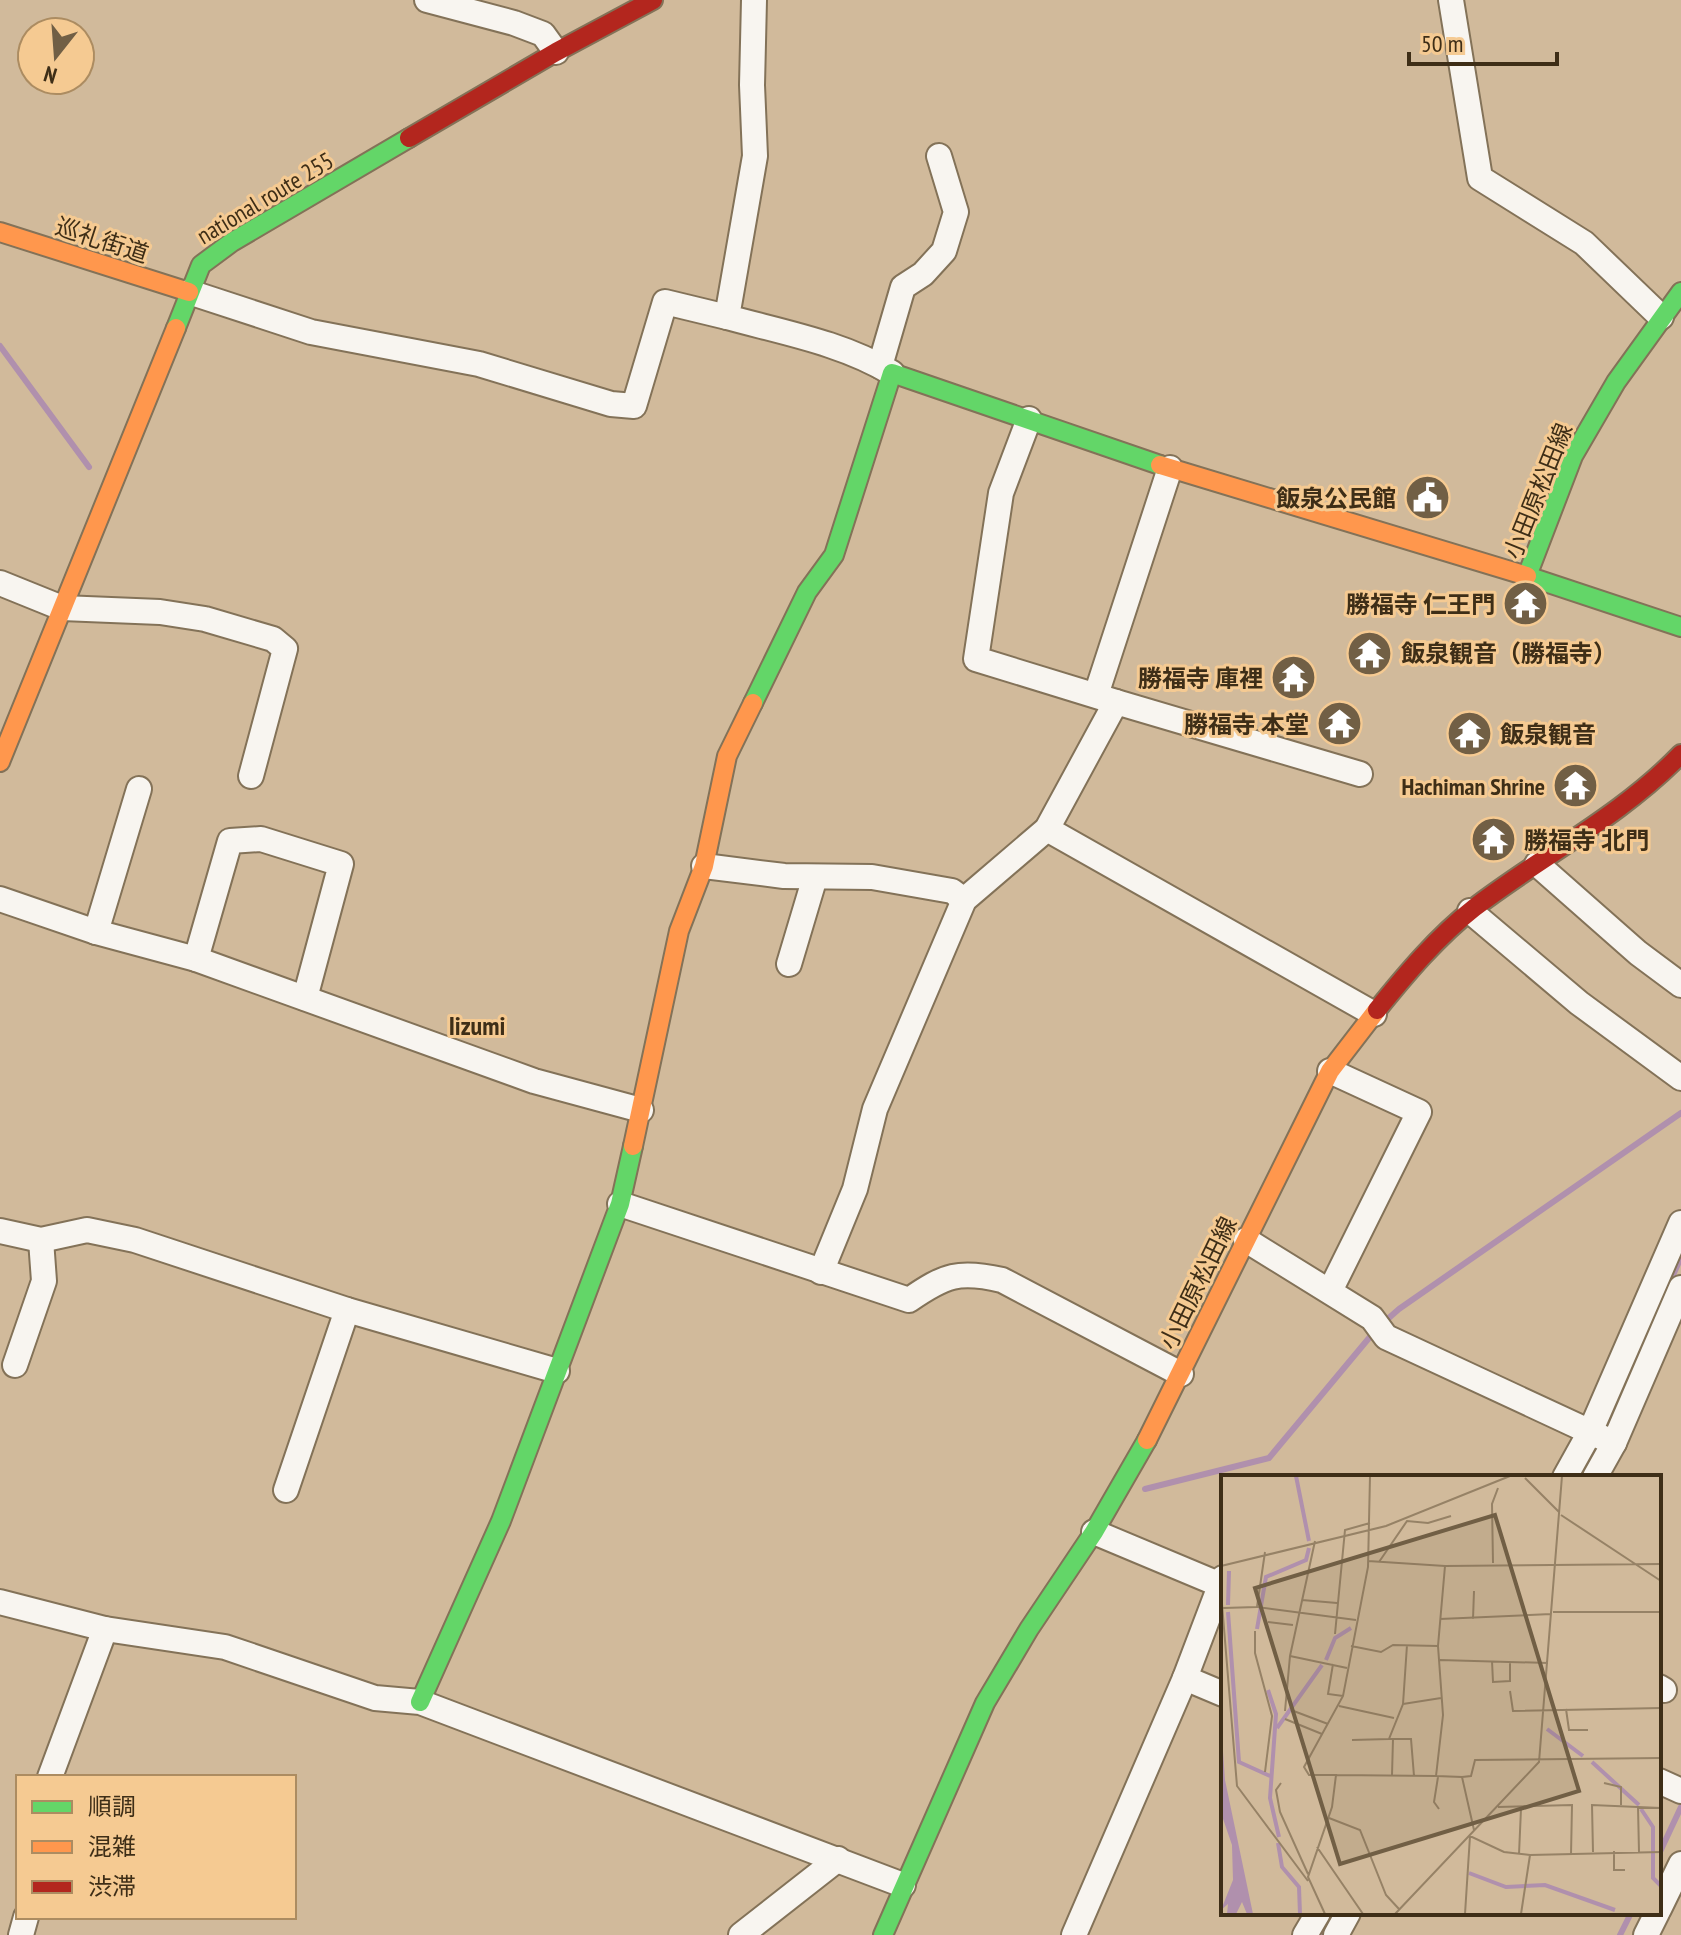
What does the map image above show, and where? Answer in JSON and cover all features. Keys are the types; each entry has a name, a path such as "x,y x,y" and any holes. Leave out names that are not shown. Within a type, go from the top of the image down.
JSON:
{"main road":[{"name":"national route 255","path":"0,762 201,265 232,242 556,52 653,0"},
{"name":"巡礼街道","path":"0,232 189,292"},
{"name":"小田原松田線","path":"1681,292 1616,382 1573,456 1527,576 1681,627"},
{"path":"420,1702 501,1521 620,1204 679,931 704,866 727,756 807,592 834,555 886,370 1170,468 1527,576"},
{"name":"小田原松田線","path":"883,1935 985,1703 1137,1460 1330,1071 1429,950 1470,911 1631,803 1681,754"}],"street":[{"path":"427,0 543,34 556,52"},
{"path":"727,317 755,156 752,85 754,0"},
{"path":"1451,0 1480,178 1584,243 1661,317"},
{"path":"189,292 311,332 479,364 611,404 634,406 665,302 827,345 886,370 903,287 923,274 944,251 956,212 939,156"},
{"path":"1029,419 1001,493 976,659 1360,774"},
{"path":"821,1272 855,1189 875,1109 964,900 1047,829 1106,699 1170,468"},
{"path":"0,583 62,608 160,612 205,619 273,639 285,649 251,776"},
{"path":"96,932 139,789"},
{"path":"1047,829 1374,1014"},
{"path":"196,959 230,841 261,839 341,864 305,998"},
{"path":"1537,864 1638,953 1681,985"},
{"path":"704,866 784,876 872,877 952,891 964,900"},
{"path":"789,964 815,877"},
{"path":"0,899 96,932 196,959 534,1081 641,1110"},
{"path":"1470,911 1579,1003 1681,1078"},
{"path":"1330,1071 1419,1112 1330,1291"},
{"path":"620,1204 909,1300 941,1278 976,1274 1002,1280 1181,1374"},
{"path":"1566,1475 1590,1432 1681,1223"},
{"path":"0,1231 41,1240 87,1230 123,1238 347,1310 557,1371"},
{"path":"15,1365 44,1281 41,1240"},
{"path":"1246,1240 1330,1291 1379,1327 1614,1443"},
{"path":"1596,1475 1614,1443 1681,1288"},
{"path":"286,1490 347,1310"},
{"path":"1094,1532 1221,1583"},
{"path":"1074,1935 1185,1678 1221,1586"},
{"path":"0,1602 105,1629 225,1647 375,1698 420,1702 903,1885"},
{"path":"51,1775 105,1629"},
{"path":"1185,1678 1221,1693"},
{"path":"741,1935 838,1859"},
{"path":"1661,1905 1681,1864"},
{"path":"1305,1935 1317,1915"},
{"path":"1336,1935 1347,1915"},
{"path":"1646,1935 1656,1915"}],"waterway":[{"path":"0,346 89,467"},
{"path":"1382,1324 1399,1309 1681,1113"},
{"path":"1603,1433 1681,1257"},
{"path":"1145,1489 1269,1458 1374,1332"},
{"path":"1580,1475 1592,1453"},
{"path":"1661,1850 1681,1807"},
{"path":"1319,1935 1331,1915"},
{"path":"1620,1935 1630,1915"}],"traffic: fast":[{"path":"176,328 201,265 232,242 409,138"},
{"path":"1681,292 1616,382 1573,456 1527,576 1681,627"},
{"path":"753,703 807,592 834,555 892,373 1160,465"},
{"path":"420,1702 501,1521 620,1204 633,1146"},
{"path":"883,1935 985,1703 1029,1629 1094,1532 1147,1440"}],"traffic: slow":[{"path":"0,232 189,292"},
{"path":"0,762 176,328"},
{"path":"1160,465 1527,576"},
{"path":"633,1146 679,931 704,866 727,756 753,703"},
{"path":"1147,1440 1330,1071 1377,1010"}],"traffic: jam":[{"path":"409,138 556,52 653,0"},
{"path":"1377,1010 1422,956 1460,919 1633,797 1681,754"}],"place":[{"name":"飯泉公民館","path":"1427,498"},
{"name":"勝福寺 仁王門","path":"1526,604"},
{"name":"飯泉観音（勝福寺）","path":"1370,653"},
{"name":"勝福寺 庫裡","path":"1294,678"},
{"name":"勝福寺 本堂","path":"1340,724"},
{"name":"飯泉観音","path":"1469,734"},
{"name":"Hachiman Shrine","path":"1576,786"},
{"name":"勝福寺 北門","path":"1493,840"}],"district":[{"name":"Iizumi","path":"477,1025"}]}
